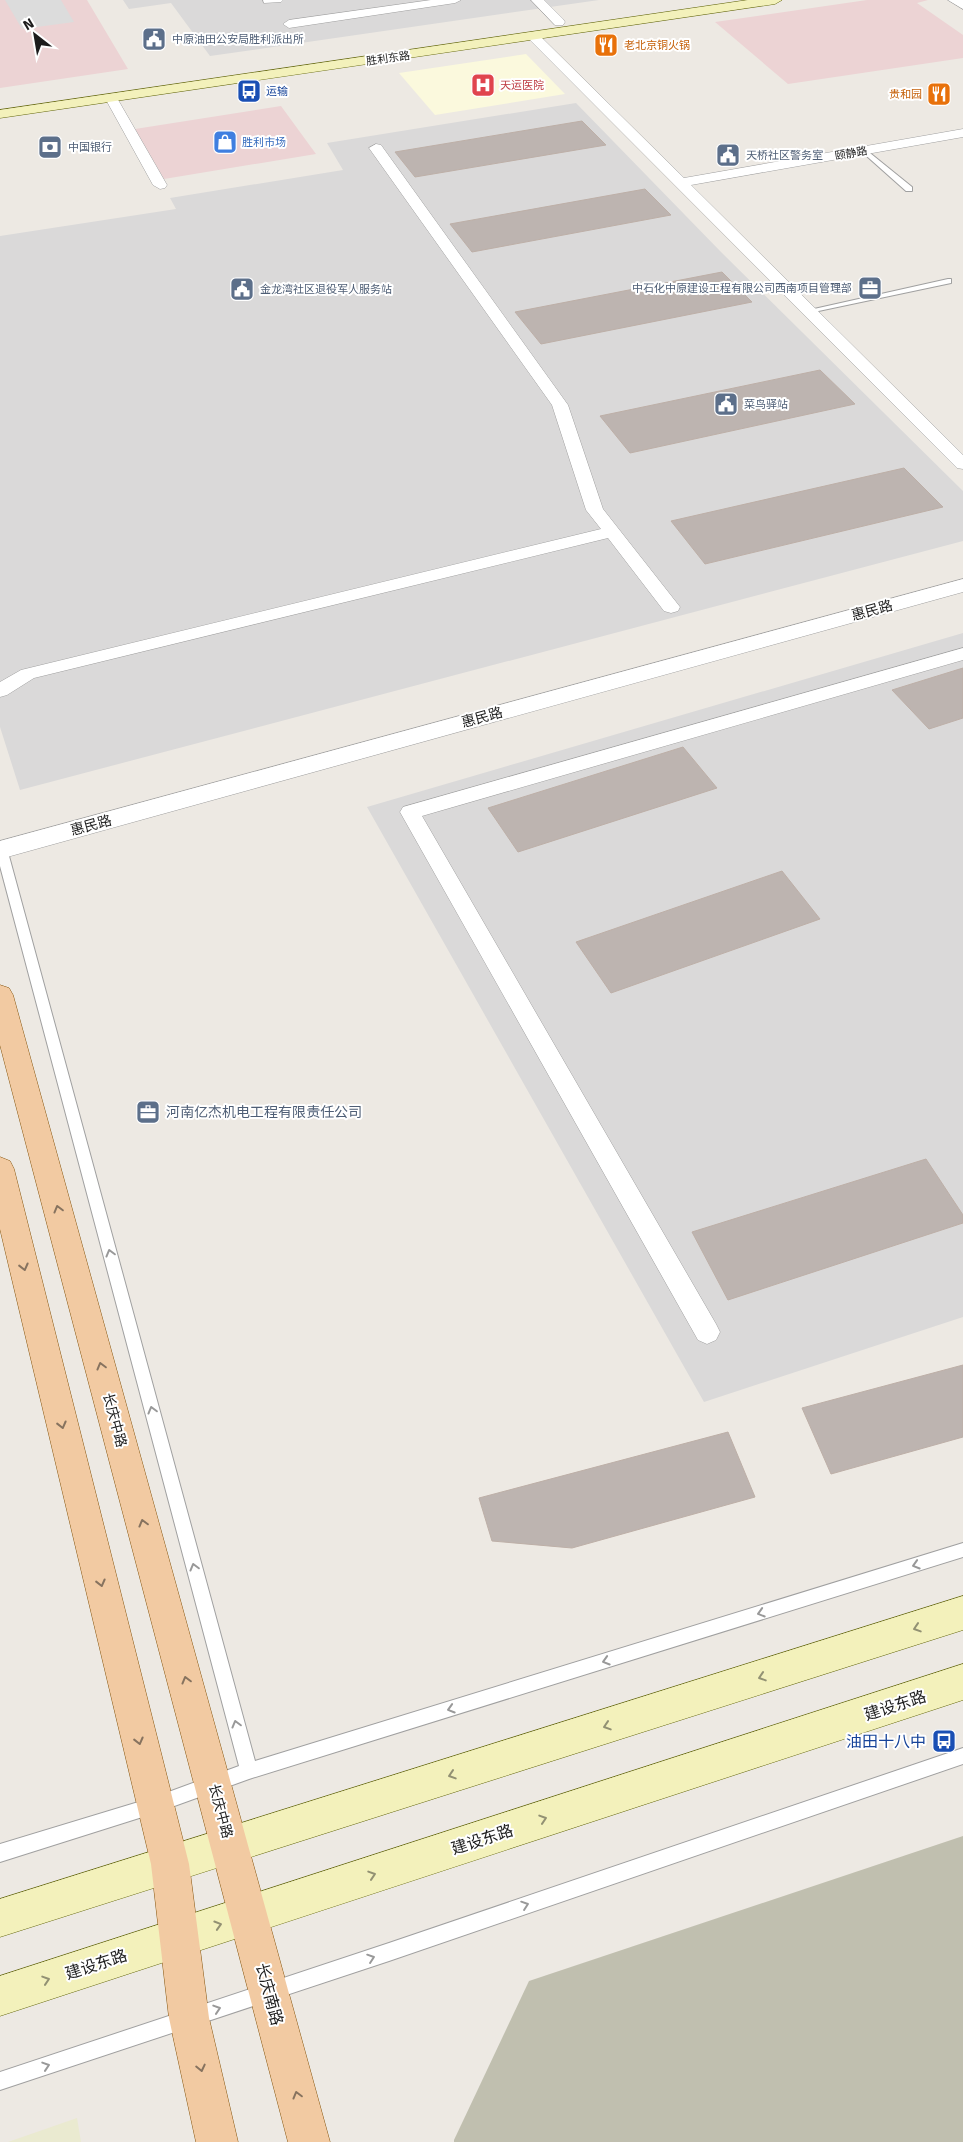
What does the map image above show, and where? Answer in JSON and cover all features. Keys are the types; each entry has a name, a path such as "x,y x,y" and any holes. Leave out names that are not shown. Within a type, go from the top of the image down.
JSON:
{"main road":[{"name":"胜利东路","path":"0,104 709,0"},
{"name":"胜利东路","path":"0,114 775,0"},
{"name":"长庆中路","path":"0,995 230,1845"},
{"path":"0,1169 170,1864 178,1938 190,2018 217,2142"},
{"path":"0,1918 963,1613"},
{"name":"建设东路","path":"0,1996 963,1682"},
{"name":"长庆南路","path":"230,1845 310,2142"}],"street":[{"path":"289,24 392,4 455,0"},
{"path":"537,0 559,22"},
{"path":"955,0 963,5"},
{"path":"532,36 962,462"},
{"path":"111,98 160,185"},
{"name":"颐静路","path":"680,183 963,133"},
{"path":"376,148 560,405 595,510 671,606"},
{"path":"0,691 28,674 612,532"},
{"name":"惠民路","path":"0,848 963,585"},
{"path":"707,1332 410,812 963,654"}],"lane":[{"path":"863,150 908,189"},
{"path":"809,311 948,282"},
{"path":"0,848 249,1771"},
{"path":"0,1852 155,1805 249,1771 963,1550"},
{"path":"0,2081 270,1992 963,1756"}],"shaded area":[{"path":"0,0 87,0 128,69 0,88"},
{"path":"5,0 61,0 74,22 22,29"},
{"path":"123,0 599,0 210,56 171,3 129,9"},
{"path":"867,0 928,0 917,3 963,35 963,58 788,84 715,22"},
{"name":"天运医院","path":"526,54 565,94 435,115 399,73"},
{"path":"576,103 721,252 963,491 963,541 20,790 0,727 0,236 176,209 170,198 343,170 327,143"},
{"name":"胜利市场","path":"281,106 316,154 164,179 135,129"},
{"path":"963,633 963,1317 704,1402 367,807"},
{"path":"963,1836 963,2142 454,2142 529,1981"}],"green space":[{"path":"77,2118 81,2142 8,2142"}],"building":[{"path":"582,121 606,145 415,177 395,152"},
{"path":"645,189 671,215 472,252 450,224"},
{"path":"722,272 752,302 541,344 515,312"},
{"path":"820,370 855,404 630,453 600,416"},
{"path":"904,468 943,507 705,564 671,521"},
{"path":"963,668 963,718 929,729 892,690"},
{"path":"683,747 717,788 518,852 488,808"},
{"path":"782,871 820,919 611,993 576,942"},
{"path":"926,1159 963,1215 963,1223 728,1300 692,1232"},
{"path":"963,1365 963,1437 831,1474 802,1408"},
{"path":"728,1432 755,1497 572,1548 492,1541 479,1498"}],"place":[{"name":"中原油田公安局胜利派出所","path":"154,39"},
{"name":"老北京铜火锅","path":"606,45"},
{"name":"天运医院","path":"483,85"},
{"name":"运输","path":"249,91"},
{"name":"贵和园","path":"939,94"},
{"name":"胜利市场","path":"225,142"},
{"name":"中国银行","path":"50,147"},
{"name":"天桥社区警务室","path":"728,155"},
{"name":"中石化中原建设工程有限公司西南项目管理部","path":"870,288"},
{"name":"金龙湾社区退役军人服务站","path":"242,289"},
{"name":"菜鸟驿站","path":"726,404"},
{"name":"河南亿杰机电工程有限责任公司","path":"148,1112"},
{"name":"油田十八中","path":"944,1741"}]}
